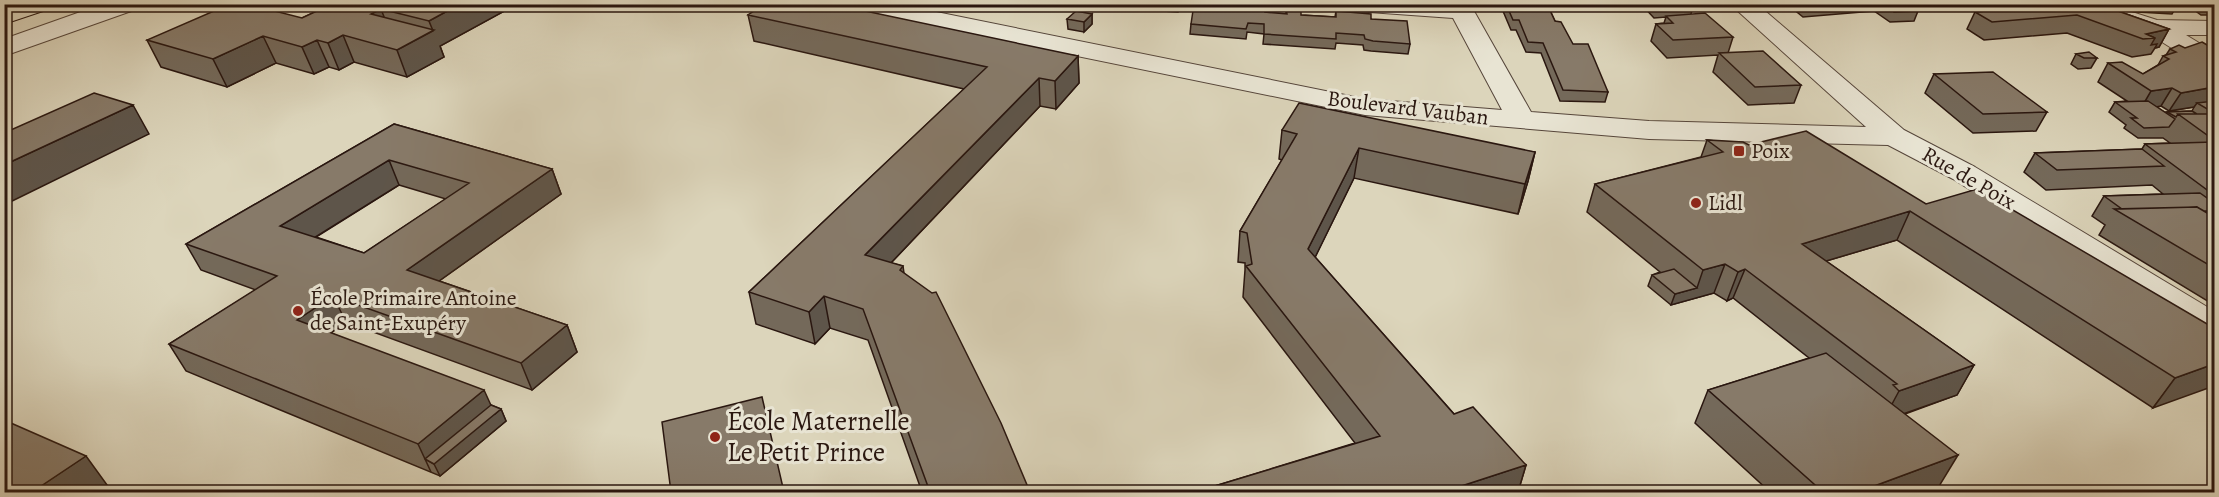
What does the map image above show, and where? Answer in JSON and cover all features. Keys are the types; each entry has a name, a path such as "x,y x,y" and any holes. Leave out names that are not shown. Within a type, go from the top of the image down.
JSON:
{"main road":[{"path":"4,17 40,4"}],"street":[{"path":"4,48 128,4"},
{"name":"Boulevard Vauban","path":"858,4 1365,107 1522,121 1649,129 1894,136"},
{"path":"1355,4 1459,8 1522,121"},
{"name":"Rue de Poix","path":"1742,4 1894,136 1964,173 2214,327"},
{"path":"2080,4 2155,27 2214,63"},
{"path":"2155,27 2214,28"}],"building":[{"path":"230,4 247,4 302,18 332,4 460,4 429,21 381,9 371,14 434,30 397,50 343,35 328,43 317,40 302,47 263,36 213,59 147,40"},
{"path":"764,4 832,4 1078,56 1055,81 1039,78 865,255 903,266 900,270 932,293 936,292 1001,423 1030,492 930,492 863,309 824,296 809,312 749,292 987,67 748,15"},
{"path":"1194,4 1266,4 1265,12 1287,14 1286,9 1301,10 1301,15 1336,17 1336,11 1371,14 1371,19 1407,21 1410,44 1373,41 1365,39 1364,35 1336,33 1336,39 1264,34 1264,24 1248,23 1246,29 1191,24"},
{"path":"1506,4 1547,4 1555,21 1561,22 1573,44 1588,44 1608,92 1563,90 1543,43 1528,42 1519,20 1513,20"},
{"path":"1654,4 1691,4 1693,6 1657,8"},
{"path":"1883,4 1909,4 1918,11 1894,12"},
{"path":"2004,4 2098,4 2169,29 2146,34 2155,38 2143,39 2077,15 1992,22 1975,12 2011,9"},
{"path":"1076,11 1092,14 1084,22 1067,19"},
{"path":"1705,13 1733,37 1673,40 1656,24 1673,23 1666,16"},
{"path":"2202,42 2214,49 2214,87 2181,93 2172,88 2151,91 2108,63 2122,62 2143,74 2169,59 2163,56 2176,52 2170,49 2179,45 2185,48"},
{"path":"1763,51 1801,85 1755,87 1719,53"},
{"path":"2089,52 2097,58 2084,58 2076,54"},
{"path":"1993,72 2047,112 1983,114 1934,74"},
{"path":"94,93 133,105 4,165 4,133"},
{"path":"2148,101 2175,119 2169,127 2144,128 2131,118 2137,118 2115,102"},
{"path":"2214,101 2214,113 2197,103"},
{"path":"1299,103 1535,152 1525,184 1359,148 1308,249 1454,414 1473,407 1526,465 1443,492 1195,492 1380,436 1246,266 1252,264 1247,233 1240,231 1297,134 1282,130"},
{"path":"2192,111 2197,114 2178,114 2176,117 2167,112"},
{"path":"2178,114 2214,114 2214,140"},
{"path":"394,124 552,169 407,270 567,325 521,363 333,296 297,320 484,390 418,444 169,344 277,276 186,244","holes":["389,160 469,183 364,253 280,226"]},
{"path":"1806,131 1926,204 1977,189 2214,328 2214,364 2175,378 1910,211 1802,244 1974,365 1899,391 1893,385 1897,384 1745,269 1738,272 1725,264 1703,270 1595,184 1723,152 1707,140 1743,142 1749,145"},
{"path":"2214,142 2214,195 2145,144"},
{"path":"2142,149 2164,166 2057,170 2035,153"},
{"path":"2200,193 2214,203 2214,211 2204,211 2197,207 2122,209 2104,196"},
{"path":"2197,207 2214,217 2214,268 2114,209"},
{"path":"1674,269 1697,288 1675,294 1652,275"},
{"path":"1826,353 1958,455 1858,492 1823,492 1708,390"},
{"path":"762,397 784,492 671,492 662,422"},
{"path":"491,405 501,409 434,464 425,459"},
{"path":"4,420 86,456 32,492 4,492"}],"place":[{"name":"Poix","path":"1739,151"},
{"name":"Lidl","path":"1696,203"},
{"name":"École Primaire Antoine de Saint-Exupéry","path":"298,311"},
{"name":"École Maternelle Le Petit Prince","path":"715,437"}]}
